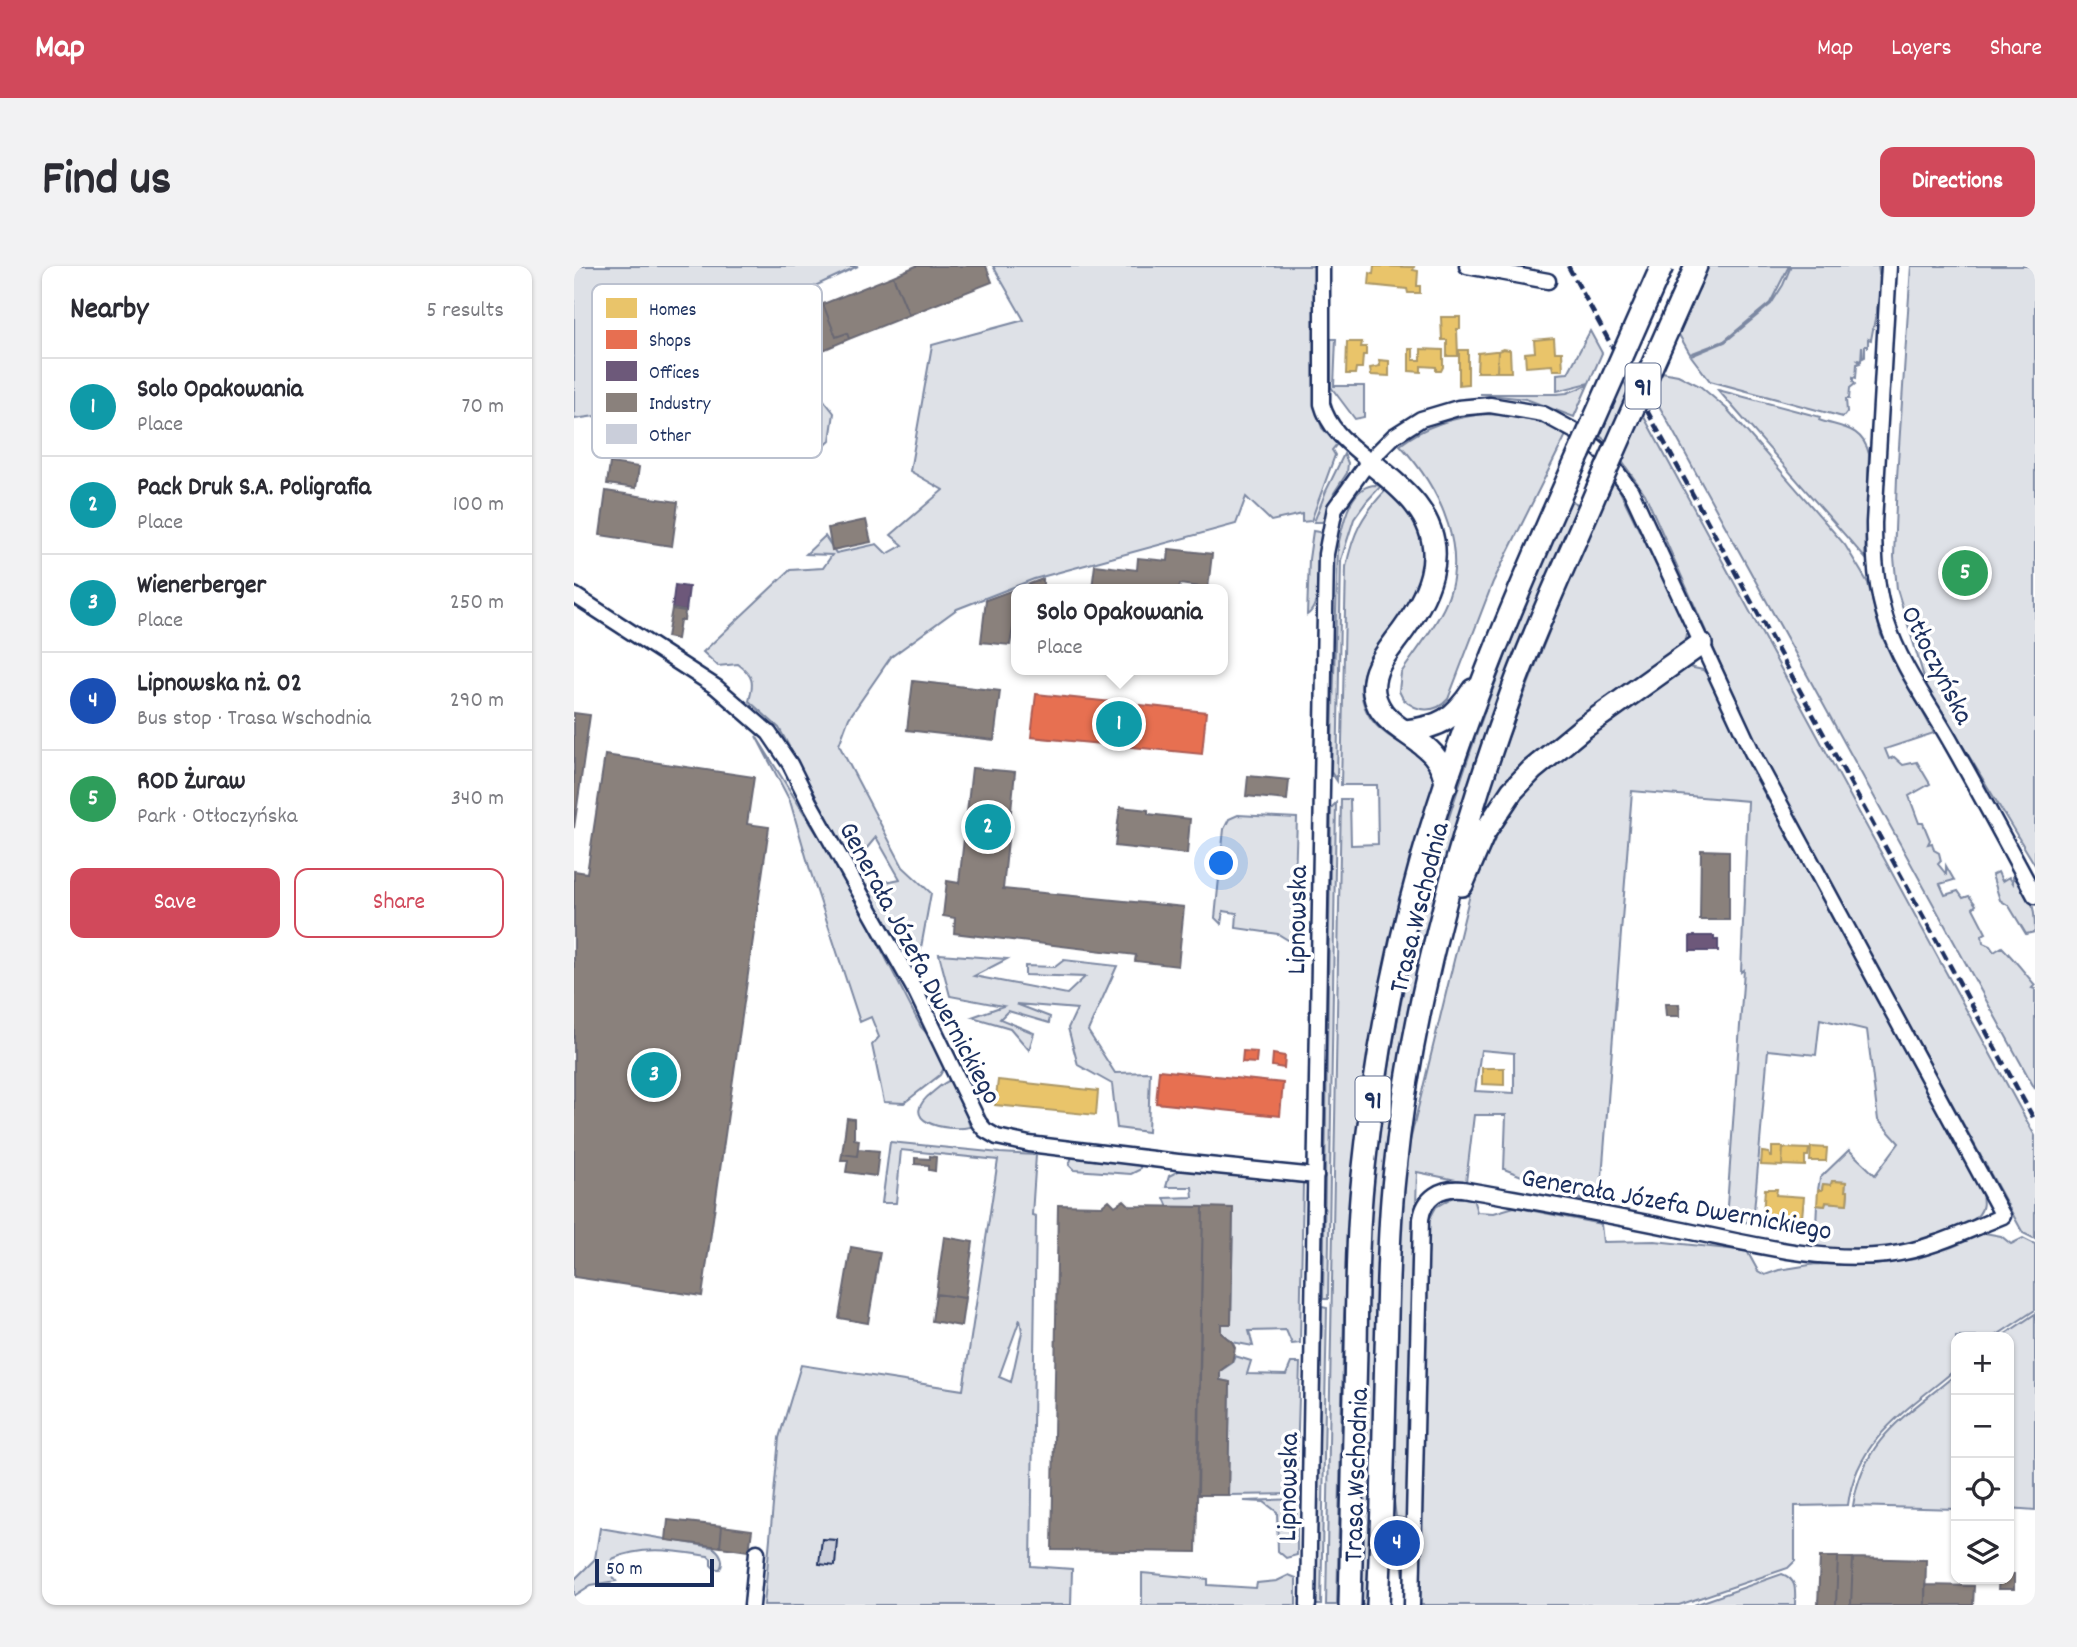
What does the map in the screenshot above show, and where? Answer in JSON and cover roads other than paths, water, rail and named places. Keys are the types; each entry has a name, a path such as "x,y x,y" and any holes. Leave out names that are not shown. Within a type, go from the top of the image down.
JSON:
{"main road":[{"name":"Trasa Wschodnia","path":"1350,1605 1358,1244 1363,1177 1379,1054 1397,965 1423,859 1487,668 1662,266"},
{"name":"Trasa Wschodnia","path":"1378,1600 1394,1179 1408,1075 1439,926 1468,819 1511,695 1692,274"},
{"path":"1369,461 1416,504 1424,516 1433,546 1432,576 1424,599 1376,672 1374,690 1386,718 1435,755 1443,771 1446,786"},
{"path":"1439,926 1459,895 1484,833 1519,784 1574,735 1701,644"},
{"path":"1406,731 1436,725 1452,716 1465,702 1487,668"}],"street":[{"path":"1322,266 1322,404 1326,418 1335,430 1369,461"},
{"path":"1467,266 1548,281"},
{"name":"Otłoczyńska","path":"1889,266 1874,523 1879,593 1892,638 1911,675 1953,745 2035,896"},
{"name":"Lipnowska","path":"1308,1605 1326,554 1335,508 1369,461 1388,441 1421,419 1458,408 1506,406 1543,414 1582,435 1602,452 1631,491 1701,644 1779,804 2003,1216"},
{"name":"Generała Józefa Dwernickiego","path":"574,595 716,687 769,733 790,764 809,803 916,992 979,1123 990,1134 1029,1144 1178,1163 1316,1176"},
{"name":"Generała Józefa Dwernickiego","path":"1412,1605 1421,1219 1426,1203 1440,1192 1451,1188 1462,1189 1790,1251 1847,1256 1910,1251 1949,1239 2003,1216"},
{"path":"751,1605 757,1552"}],"railway":[{"path":"1568,266 2035,1121"}],"place":[{"name":"ROD Żuraw","path":"1965,573"},
{"name":"Solo Opakowania","path":"1119,724"},
{"name":"Pack Druk S.A. Poligrafia","path":"988,827"},
{"name":"Wienerberger","path":"654,1075"},
{"name":"Lipnowska nż. 02","path":"1397,1543"}]}
